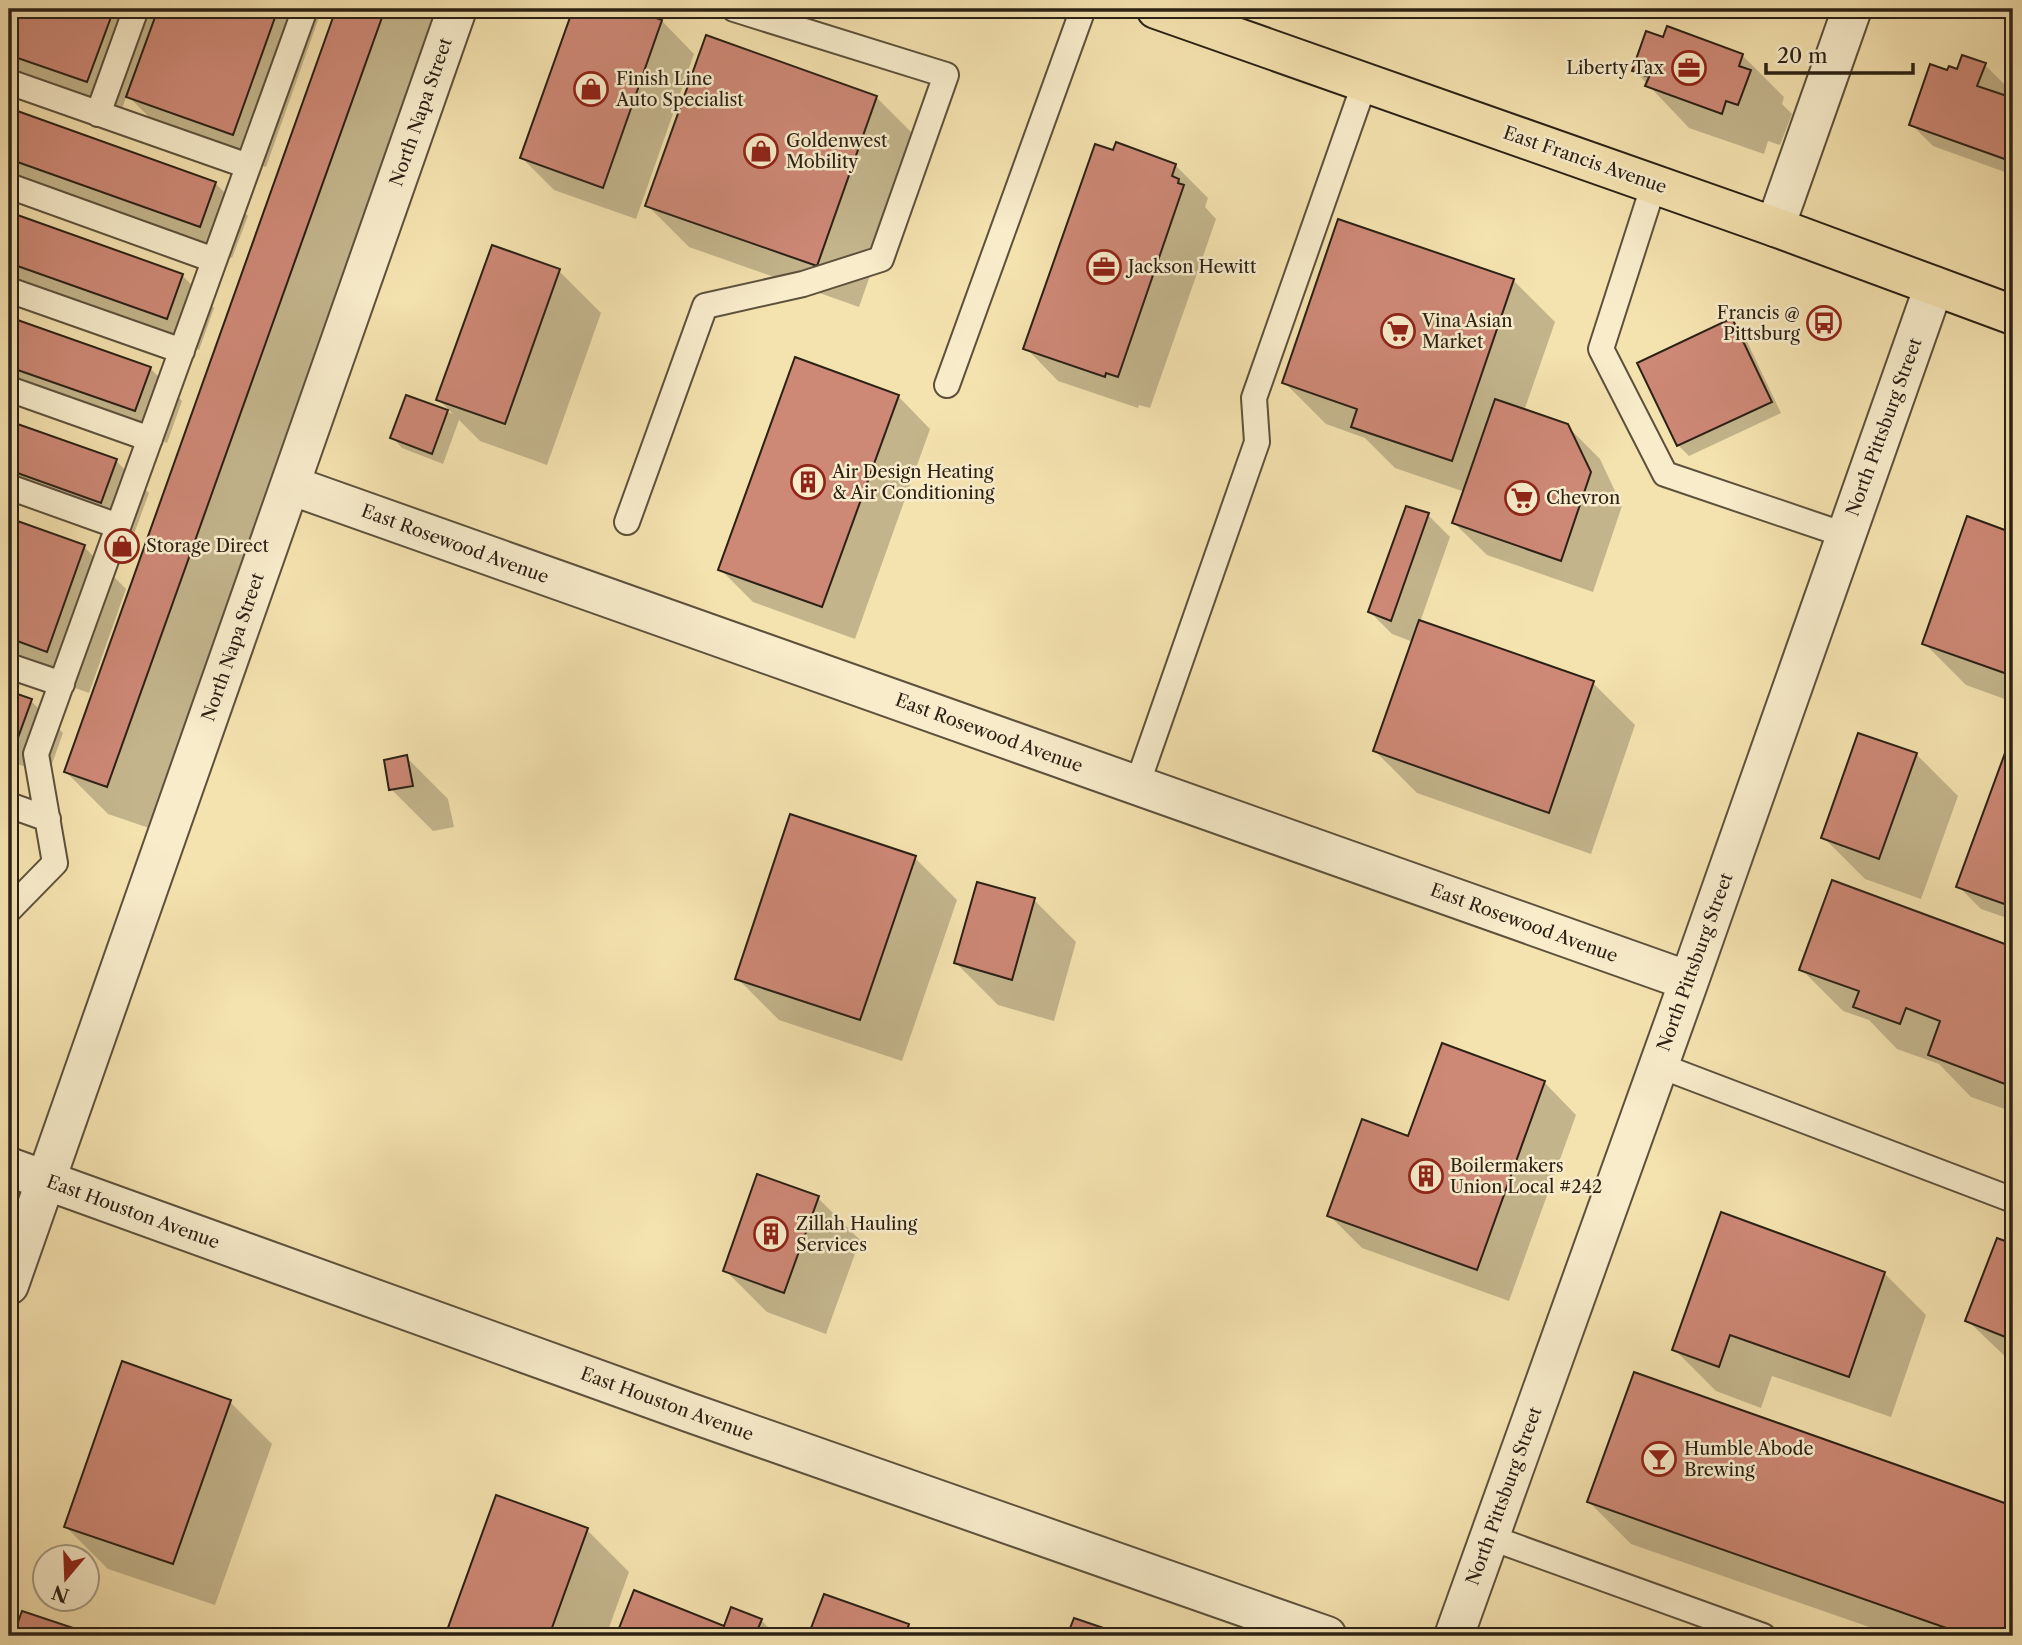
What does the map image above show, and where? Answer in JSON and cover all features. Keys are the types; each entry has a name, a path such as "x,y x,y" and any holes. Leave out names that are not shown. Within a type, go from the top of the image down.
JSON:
{"main road":[{"name":"East Francis Avenue","path":"1156,9 1775,227 2013,315"}],"street":[{"name":"North Napa Street","path":"9,1285 457,9"},
{"path":"1775,227 1852,9"},
{"name":"North Pittsburg Street","path":"1454,1636 1934,286"},
{"name":"East Rosewood Avenue","path":"290,485 1689,981"},
{"name":"East Houston Avenue","path":"9,1167 688,1412 1327,1636"}],"lane":[{"path":"98,114 136,9"},
{"path":"9,910 55,863 36,754 305,9"},
{"path":"627,522 705,306 803,284 881,259 946,75 734,9"},
{"path":"947,385 1083,9"},
{"path":"9,82 248,166"},
{"path":"1137,785 1257,442 1254,398 1365,82"},
{"path":"1654,184 1601,349 1665,474 1845,535"},
{"path":"9,186 214,260"},
{"path":"9,290 182,351"},
{"path":"9,389 150,439"},
{"path":"9,487 118,526"},
{"path":"9,666 62,684"},
{"path":"9,805 48,819"},
{"path":"1658,1065 2013,1200"},
{"path":"1489,1537 1763,1636"}],"building":[{"path":"9,9 114,9 87,82 9,55"},
{"path":"158,9 278,9 233,135 126,97"},
{"path":"336,9 385,9 107,787 64,772"},
{"name":"Finish Line Auto Specialist","path":"573,9 631,9 662,20 603,188 520,158"},
{"name":"Liberty Tax","path":"1667,26 1743,54 1739,66 1751,70 1738,105 1726,101 1722,114 1645,86 1649,77 1632,71 1646,31 1663,37"},
{"name":"Goldenwest Mobility","path":"706,35 877,96 817,266 645,206"},
{"path":"1962,55 1986,63 1977,86 2013,98 2013,162 1909,125 1930,64 1947,70 1949,66 1957,69"},
{"path":"9,108 216,182 200,227 9,159"},
{"name":"Jackson Hewitt","path":"1116,142 1176,164 1172,176 1184,185 1118,377 1106,373 1105,377 1023,349 1095,144 1113,150"},
{"path":"9,212 183,274 167,319 9,263"},
{"name":"Vina Asian Market","path":"1338,219 1514,279 1452,461 1351,427 1357,409 1282,383"},
{"path":"492,245 560,269 505,424 436,400"},
{"path":"9,317 151,367 135,411 9,367"},
{"path":"1732,318 1772,402 1677,446 1637,363"},
{"name":"Air Design Heating & Air Conditioning","path":"795,357 899,395 822,607 718,570"},
{"path":"406,395 448,410 432,454 390,438"},
{"name":"Chevron","path":"1495,399 1568,424 1591,472 1561,561 1452,523"},
{"path":"9,421 117,459 101,503 9,470"},
{"path":"1406,506 1429,513 1391,621 1368,612"},
{"path":"1967,516 2013,533 2013,676 1922,644"},
{"path":"9,518 85,545 47,652 9,638"},
{"path":"1419,620 1594,681 1549,813 1373,751"},
{"path":"9,691 32,699 16,743 9,741"},
{"path":"1858,733 1917,753 1879,859 1821,838"},
{"path":"2005,753 2013,756 2013,907 1956,887"},
{"path":"407,755 413,786 389,790 384,760"},
{"path":"790,814 916,856 860,1020 735,979"},
{"path":"1832,880 2013,947 2013,1087 1928,1055 1940,1021 1906,1008 1900,1024 1853,1007 1859,991 1799,970"},
{"path":"977,882 1035,898 1012,980 954,963"},
{"name":"Boilermakers Union Local #242","path":"1442,1043 1545,1081 1477,1270 1327,1216 1362,1119 1408,1136"},
{"name":"Zillah Hauling Services","path":"757,1174 819,1196 784,1293 723,1271"},
{"path":"1721,1212 1885,1272 1849,1377 1730,1335 1719,1367 1672,1350"},
{"path":"1997,1238 2013,1244 2013,1340 1965,1321"},
{"path":"122,1361 231,1400 173,1564 64,1527"},
{"path":"1634,1372 2013,1506 2013,1636 1969,1636 1587,1502"},
{"path":"496,1495 588,1528 549,1636 445,1636"},
{"path":"634,1590 724,1626 731,1607 762,1619 755,1636 616,1636"},
{"path":"824,1594 909,1624 905,1636 808,1636"},
{"path":"22,1611 97,1636 13,1636"},
{"path":"1074,1618 1127,1636 1067,1636"}],"place":[{"name":"Liberty Tax","path":"1689,68"},
{"name":"Finish Line Auto Specialist","path":"591,89"},
{"name":"Goldenwest Mobility","path":"761,151"},
{"name":"Jackson Hewitt","path":"1104,267"},
{"name":"Francis @ Pittsburg","path":"1824,323"},
{"name":"Vina Asian Market","path":"1398,331"},
{"name":"Air Design Heating & Air Conditioning","path":"808,482"},
{"name":"Chevron","path":"1522,498"},
{"name":"Storage Direct","path":"122,546"},
{"name":"Boilermakers Union Local #242","path":"1426,1176"},
{"name":"Zillah Hauling Services","path":"771,1234"},
{"name":"Humble Abode Brewing","path":"1659,1459"}]}
